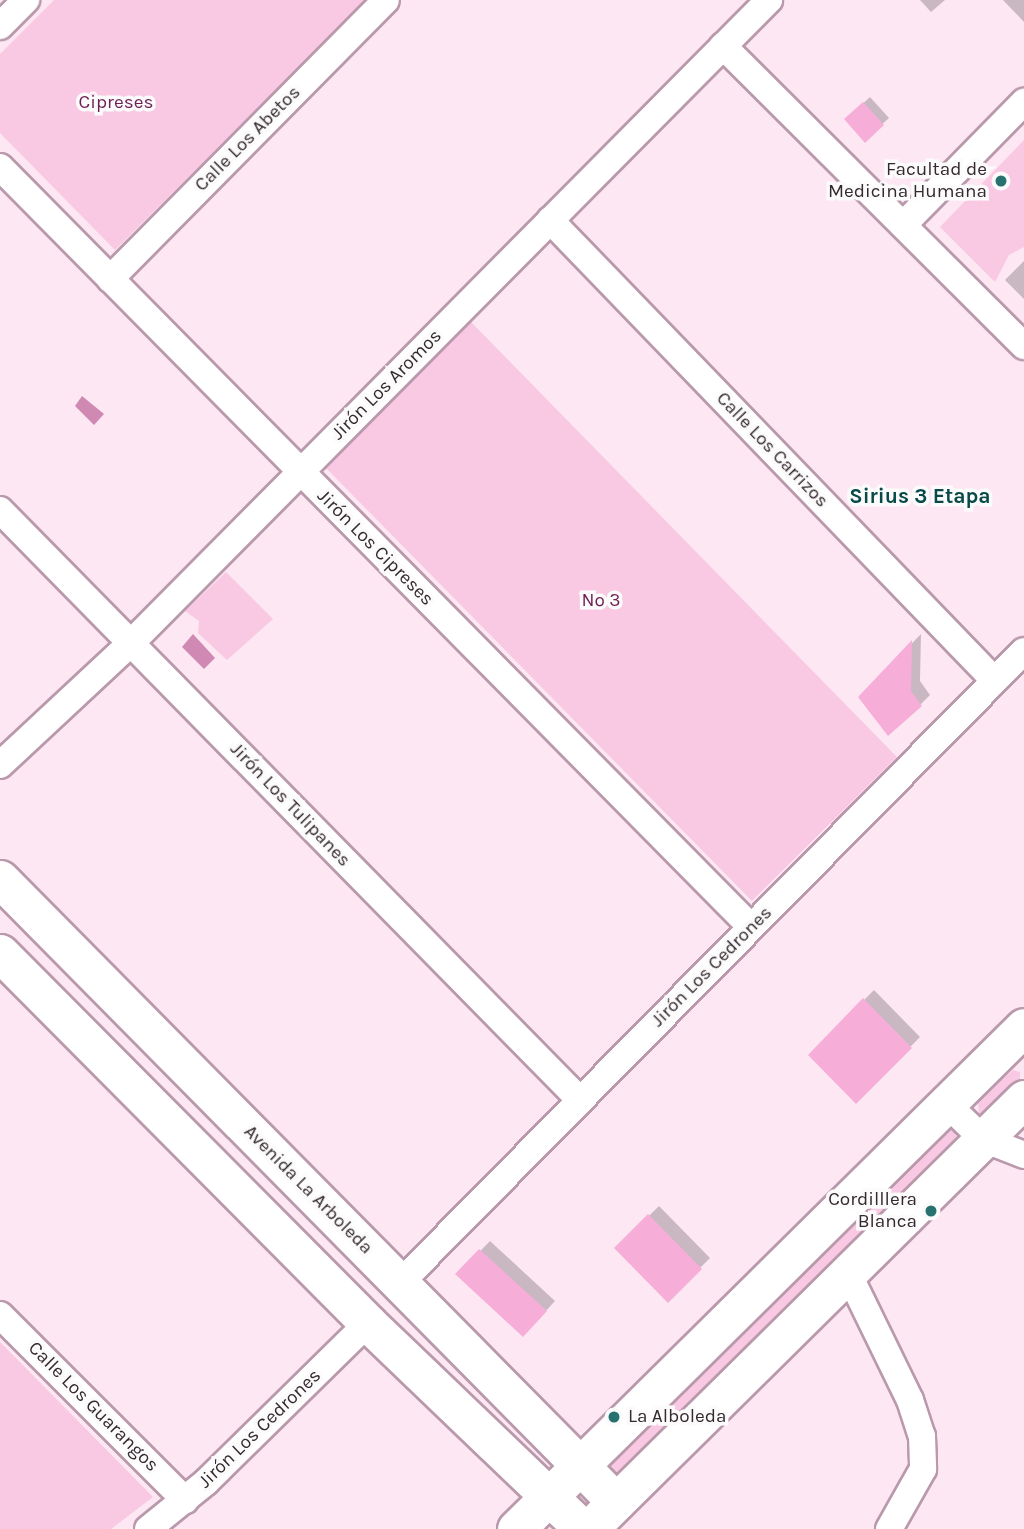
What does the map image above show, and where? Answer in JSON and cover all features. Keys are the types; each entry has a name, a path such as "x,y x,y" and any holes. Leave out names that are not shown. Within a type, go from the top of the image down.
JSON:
{"street":[{"path":"0,26 26,0"},
{"name":"Calle Los Abetos","path":"110,279 386,0"},
{"name":"Jirón Los Aromos","path":"0,765 131,643 769,0"},
{"path":"723,46 1024,346"},
{"path":"903,225 1024,102"},
{"name":"Jirón Los Cipreses","path":"0,167 299,473 751,927"},
{"name":"Calle Los Carrizos","path":"550,220 994,680"},
{"name":"Jirón Los Tulipanes","path":"0,510 580,1100"},
{"name":"Jirón Los Cedrones","path":"400,1283 1024,650"},
{"name":"Avenida La Arboleda","path":"0,878 616,1502"},
{"path":"0,953 368,1323 583,1529"},
{"path":"516,1529 947,1104 1018,1043"},
{"path":"589,1529 1024,1099"},
{"path":"947,1104 983,1139 1024,1155"},
{"path":"848,1273 905,1388 922,1436 923,1469 889,1529"},
{"name":"Calle Los Guarangos","path":"0,1315 186,1500"},
{"name":"Jirón Los Cedrones","path":"148,1529 186,1500 368,1323"}],"green space":[{"name":"Cipreses","path":"54,0 366,0 115,250 0,133 0,54"},
{"name":"Facultad de Medicina Humana","path":"1024,140 1024,247 1009,255 995,282 940,227"},
{"name":"Nº 3","path":"470,321 897,757 752,901 324,466"},
{"path":"226,572 273,619 227,660 198,633 199,621 185,611"},
{"path":"1013,1070 1020,1072 1020,1086 985,1117 979,1114 978,1101"},
{"path":"948,1127 955,1129 957,1143 616,1478 606,1468 606,1462"},
{"path":"0,1342 153,1497 111,1529 0,1529"}],"shaded area":[{"path":"82,396 104,414 94,425 75,406"},
{"path":"193,634 215,658 204,669 182,647"}],"building":[{"path":"863,102 884,125 865,143 844,119"},
{"path":"912,640 911,691 922,706 888,736 858,697"},
{"path":"863,998 912,1048 856,1104 808,1055"},
{"path":"648,1214 702,1269 668,1303 614,1248"},
{"path":"479,1249 547,1311 523,1337 455,1274"}],"place":[{"name":"Facultad de Medicina Humana","path":"1001,181"},
{"name":"Cordilllera Blanca","path":"931,1211"},
{"name":"La Alboleda","path":"614,1417"}],"district":[{"name":"Sirius 3 Etapa","path":"920,496"}]}
